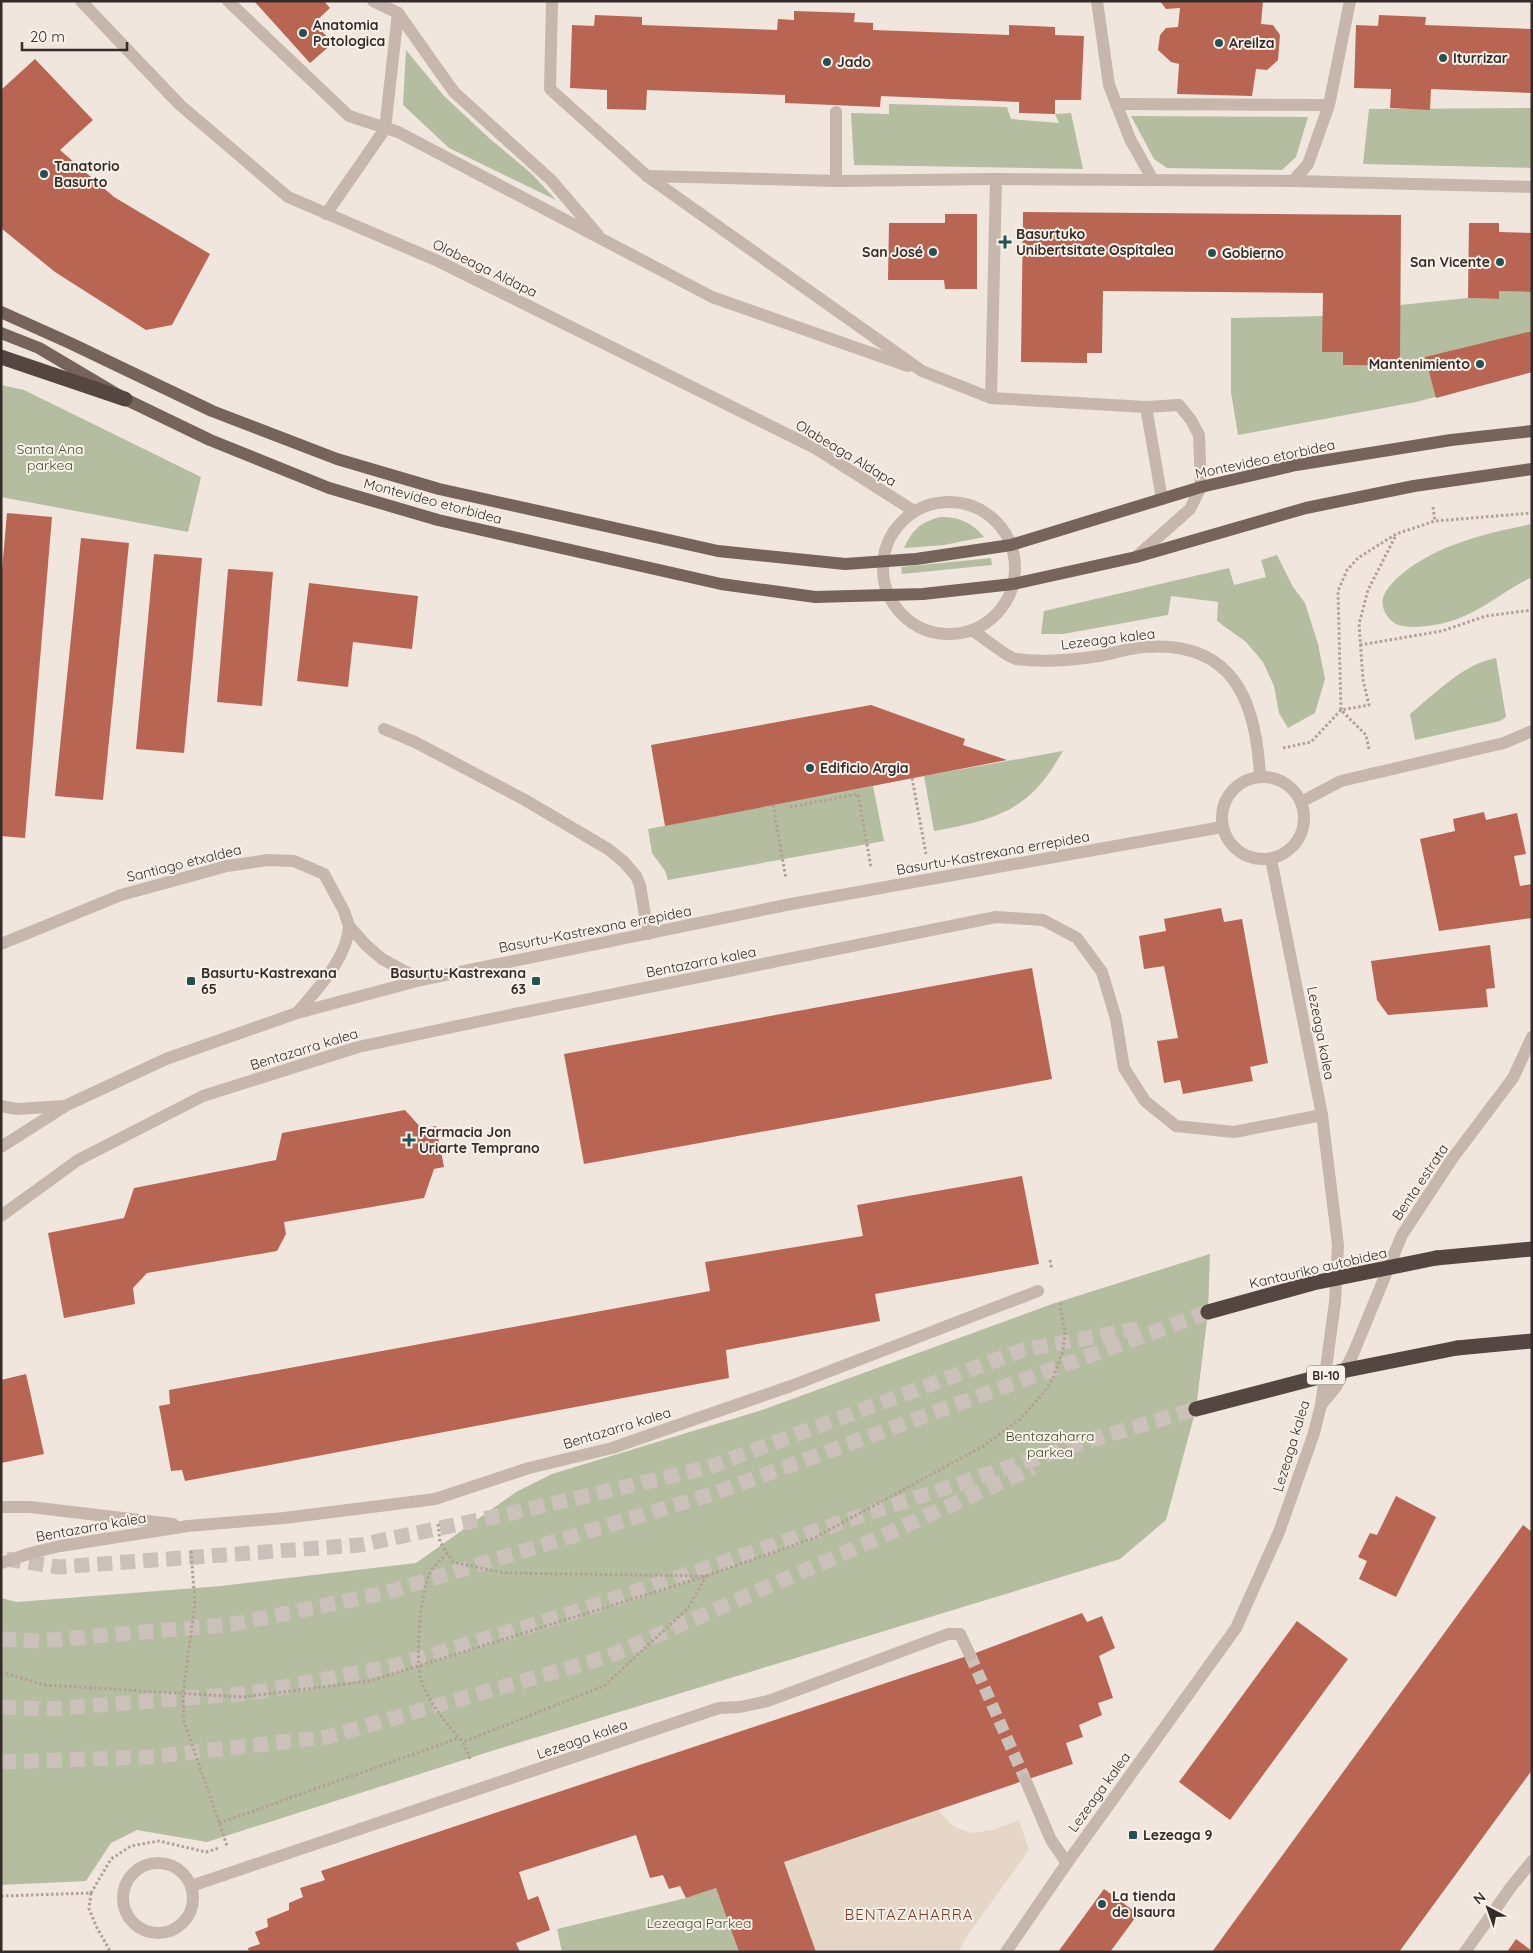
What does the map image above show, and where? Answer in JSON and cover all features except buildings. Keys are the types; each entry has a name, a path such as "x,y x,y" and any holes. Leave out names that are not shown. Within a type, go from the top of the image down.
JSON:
{"highway":[{"path":"1,357 125,399"},
{"name":"Kantauriko autobidea","path":"1208,1312 1313,1283 1436,1258 1532,1249"},
{"name":"BI-10","path":"1196,1409 1342,1371 1457,1348 1532,1341"}],"main road":[{"name":"Montevideo etorbidea","path":"1,312 212,411 337,459 439,489 718,551 845,564 882,563 1011,544 1201,487 1296,465 1451,440 1532,431"},
{"name":"Montevideo etorbidea","path":"1,333 39,348 125,399 210,440 329,488 438,520 721,584 815,597 888,596 1013,584 1136,557 1306,508 1414,486 1532,469"}],"street":[{"name":"Olabeaga Aldapa","path":"81,1 180,105 288,197 438,261 814,448 914,511"},
{"path":"228,1 348,116 398,132 603,242 712,297 922,371 991,398 1146,407 1179,405 1191,420 1199,436 1201,487 1190,509 1136,557"},
{"path":"374,1 398,13 454,92 551,180 603,242"},
{"path":"552,1 550,90 647,176 922,371"},
{"path":"1097,1 1109,85 1130,139 1153,180"},
{"path":"1293,181 1308,164 1328,105 1350,1"},
{"path":"326,214 385,129 398,13"},
{"path":"1116,104 1328,105"},
{"path":"836,112 836,181"},
{"path":"647,176 836,181 996,179 1293,181 1532,188"},
{"path":"991,398 996,179"},
{"path":"1146,407 1162,499"},
{"path":"936,502 961,502 984,512 1002,528 1011,544 1015,564 1013,584 1004,605 995,616 972,630 952,634 932,632 914,625 899,612 888,596 883,580 882,563 889,538 900,523 914,511 936,502"},
{"name":"Lezeaga kalea","path":"972,630 1014,659 1066,661 1144,647 1182,649 1212,660 1232,677 1244,695 1254,730 1260,776"},
{"path":"384,729 415,742 525,800 608,849 624,862 636,876 640,885 648,934"},
{"path":"1301,802 1341,781 1504,743 1532,731"},
{"path":"1260,776 1273,777 1285,782 1295,791 1301,802 1304,826 1300,838 1283,855 1271,859 1258,859 1246,856 1235,849 1227,838 1222,826 1225,800 1233,789 1244,781 1260,776"},
{"name":"Basurtu-Kastrexana errepidea","path":"1,1146 67,1106 166,1059 297,1013 421,980 791,904 1222,826"},
{"name":"Lezeaga kalea","path":"1006,1952 1067,1862 1236,1628 1279,1532 1314,1433 1321,1405 1335,1302 1338,1245 1322,1115 1271,859"},
{"name":"Santiago etxaldea","path":"1,944 122,894 227,866 268,860 294,861 324,874 344,911 348,926 366,945 382,959 421,980"},
{"name":"Bentazarra kalea","path":"1,1216 78,1160 203,1096 358,1047 996,917 1043,920 1077,938 1102,972 1116,1019 1124,1068 1145,1102 1176,1126 1234,1132 1322,1115"},
{"path":"297,1013 327,976 348,938 348,926"},
{"name":"Benta estrata","path":"1321,1405 1336,1387 1352,1354 1402,1235 1452,1159 1512,1078 1532,1037"},
{"path":"1,1106 17,1109 67,1106"},
{"name":"Bentazarra kalea","path":"1,1563 60,1546 188,1526 284,1518 435,1499 529,1468 612,1448 756,1398 1038,1292"},
{"name":"Bentazarra kalea","path":"1,1508 30,1507 188,1526"},
{"name":"Lezeaga kalea","path":"191,1886 719,1708 740,1707 768,1701 948,1634 960,1634 970,1655"},
{"name":"Lezeaga kalea","path":"1025,1779 1051,1840 1067,1862"},
{"path":"1465,1952 1532,1861"},
{"path":"162,1864 178,1868 186,1876 191,1886 193,1897 191,1909 186,1920 177,1928 166,1932 154,1933 142,1929 133,1922 126,1911 124,1889 136,1870 146,1865 162,1864"}],"path":[{"path":"1366,735 1341,710 1338,591 1347,570 1358,558 1396,534 1436,521 1532,513"},
{"path":"1311,742 1341,710 1368,704 1363,680 1359,624 1368,590 1396,534"},
{"path":"1360,645 1442,631 1486,616 1532,610"},
{"path":"912,778 931,880"},
{"path":"790,807 858,794 875,889"},
{"path":"773,805 791,904"},
{"path":"1,1672 44,1686 243,1697 370,1681 706,1576 814,1538 982,1447 1018,1420 1041,1396 1053,1379 1063,1350 1065,1334 1059,1299"},
{"path":"438,1520 440,1542 453,1562 504,1573 706,1576"},
{"path":"107,1952 109,1949 97,1928 89,1908 91,1893 111,1859 131,1846 158,1841 206,1852 227,1846 184,1720 183,1694 195,1604 190,1551"},
{"path":"447,1553 430,1572 423,1594 420,1614 419,1665 421,1679 429,1696 448,1726 463,1742 471,1761"},
{"path":"463,1742 604,1686 688,1608 706,1576"},
{"path":"219,1823 459,1738"},
{"path":"1,1896 91,1893"}],"green space":[{"path":"406,50 444,96 489,138 532,174 556,200 449,148 403,105"},
{"path":"889,104 1007,107 1011,119 1059,123 1055,114 1071,113 1083,169 854,165 851,113 889,114"},
{"path":"1532,108 1532,168 1363,164 1369,109"},
{"path":"1131,116 1308,117 1296,157 1282,170 1167,168 1154,159"},
{"path":"1499,291 1532,292 1532,372 1416,402 1238,435 1231,392 1231,318 1323,316 1323,352 1343,352 1343,365 1399,366 1400,305 1468,298 1499,299"},
{"name":"Santa Ana parkea","path":"1,385 24,390 201,477 188,532 1,497"},
{"path":"940,517 964,521 984,537 944,545 904,548 910,536 922,524"},
{"path":"1532,524 1532,577 1456,620 1422,627 1410,627 1395,623 1386,614 1382,602 1386,592 1396,579 1416,564 1447,547 1464,541"},
{"path":"1277,555 1293,587 1305,603 1318,644 1325,679 1315,713 1288,728 1279,713 1274,686 1263,662 1246,642 1217,621 1218,602 1171,596 1168,615 1063,634 1041,634 1044,611 1229,568 1234,585 1266,577 1261,560"},
{"path":"991,558 992,565 902,574 901,567"},
{"path":"1496,658 1506,717 1500,721 1415,740 1410,714 1450,680 1472,666"},
{"path":"1063,751 1040,785 1014,807 976,822 934,831 924,776"},
{"path":"873,786 884,841 668,880 665,871 652,853 648,829"},
{"name":"Bentazaharra parkea","path":"1210,1254 1208,1312 1196,1409 1166,1520 1120,1559 498,1749 207,1842 137,1830 111,1843 86,1881 1,1885 1,1598 17,1602 221,1586 416,1563 516,1492 552,1474 762,1410 1052,1304"},
{"name":"Lezeaga Parkea","path":"716,1888 739,1952 562,1952 557,1929 686,1898"}],"shaded area":[{"path":"939,1808 940,1812 953,1826 971,1833 993,1830 1019,1820 1029,1850 965,1939 959,1952 816,1952 784,1862"}],"tunnel":[{"path":"1,1639 40,1641 235,1624 384,1593 712,1494 1208,1312"},
{"path":"6,1559 59,1567 360,1545 512,1513 706,1468 1023,1350 1142,1328"},
{"path":"1,1707 49,1709 252,1693 393,1666 569,1614 1101,1437 1196,1409"},
{"path":"1,1762 149,1757 327,1737 607,1657 1033,1468"},
{"path":"970,1655 1025,1779"}],"place":[{"name":"Anatomia Patologica","path":"303,33"},
{"name":"Areilza","path":"1219,43"},
{"name":"Iturrizar","path":"1443,58"},
{"name":"Jado","path":"827,62"},
{"name":"Tanatorio Basurto","path":"44,174"},
{"name":"Basurtuko Unibertsitate Ospitalea","path":"1005,242"},
{"name":"San José","path":"933,252"},
{"name":"Gobierno","path":"1212,253"},
{"name":"San Vicente","path":"1500,262"},
{"name":"Mantenimiento","path":"1480,364"},
{"name":"Edificio Argia","path":"810,768"},
{"name":"Basurtu-Kastrexana 65","path":"191,981"},
{"name":"Basurtu-Kastrexana 63","path":"536,981"},
{"name":"Farmacia Jon Uriarte Temprano","path":"409,1140"},
{"name":"Lezeaga 9","path":"1133,1835"},
{"name":"La tienda de Isaura","path":"1102,1904"}],"district":[{"name":"BENTAZAHARRA","path":"909,1914"}]}
